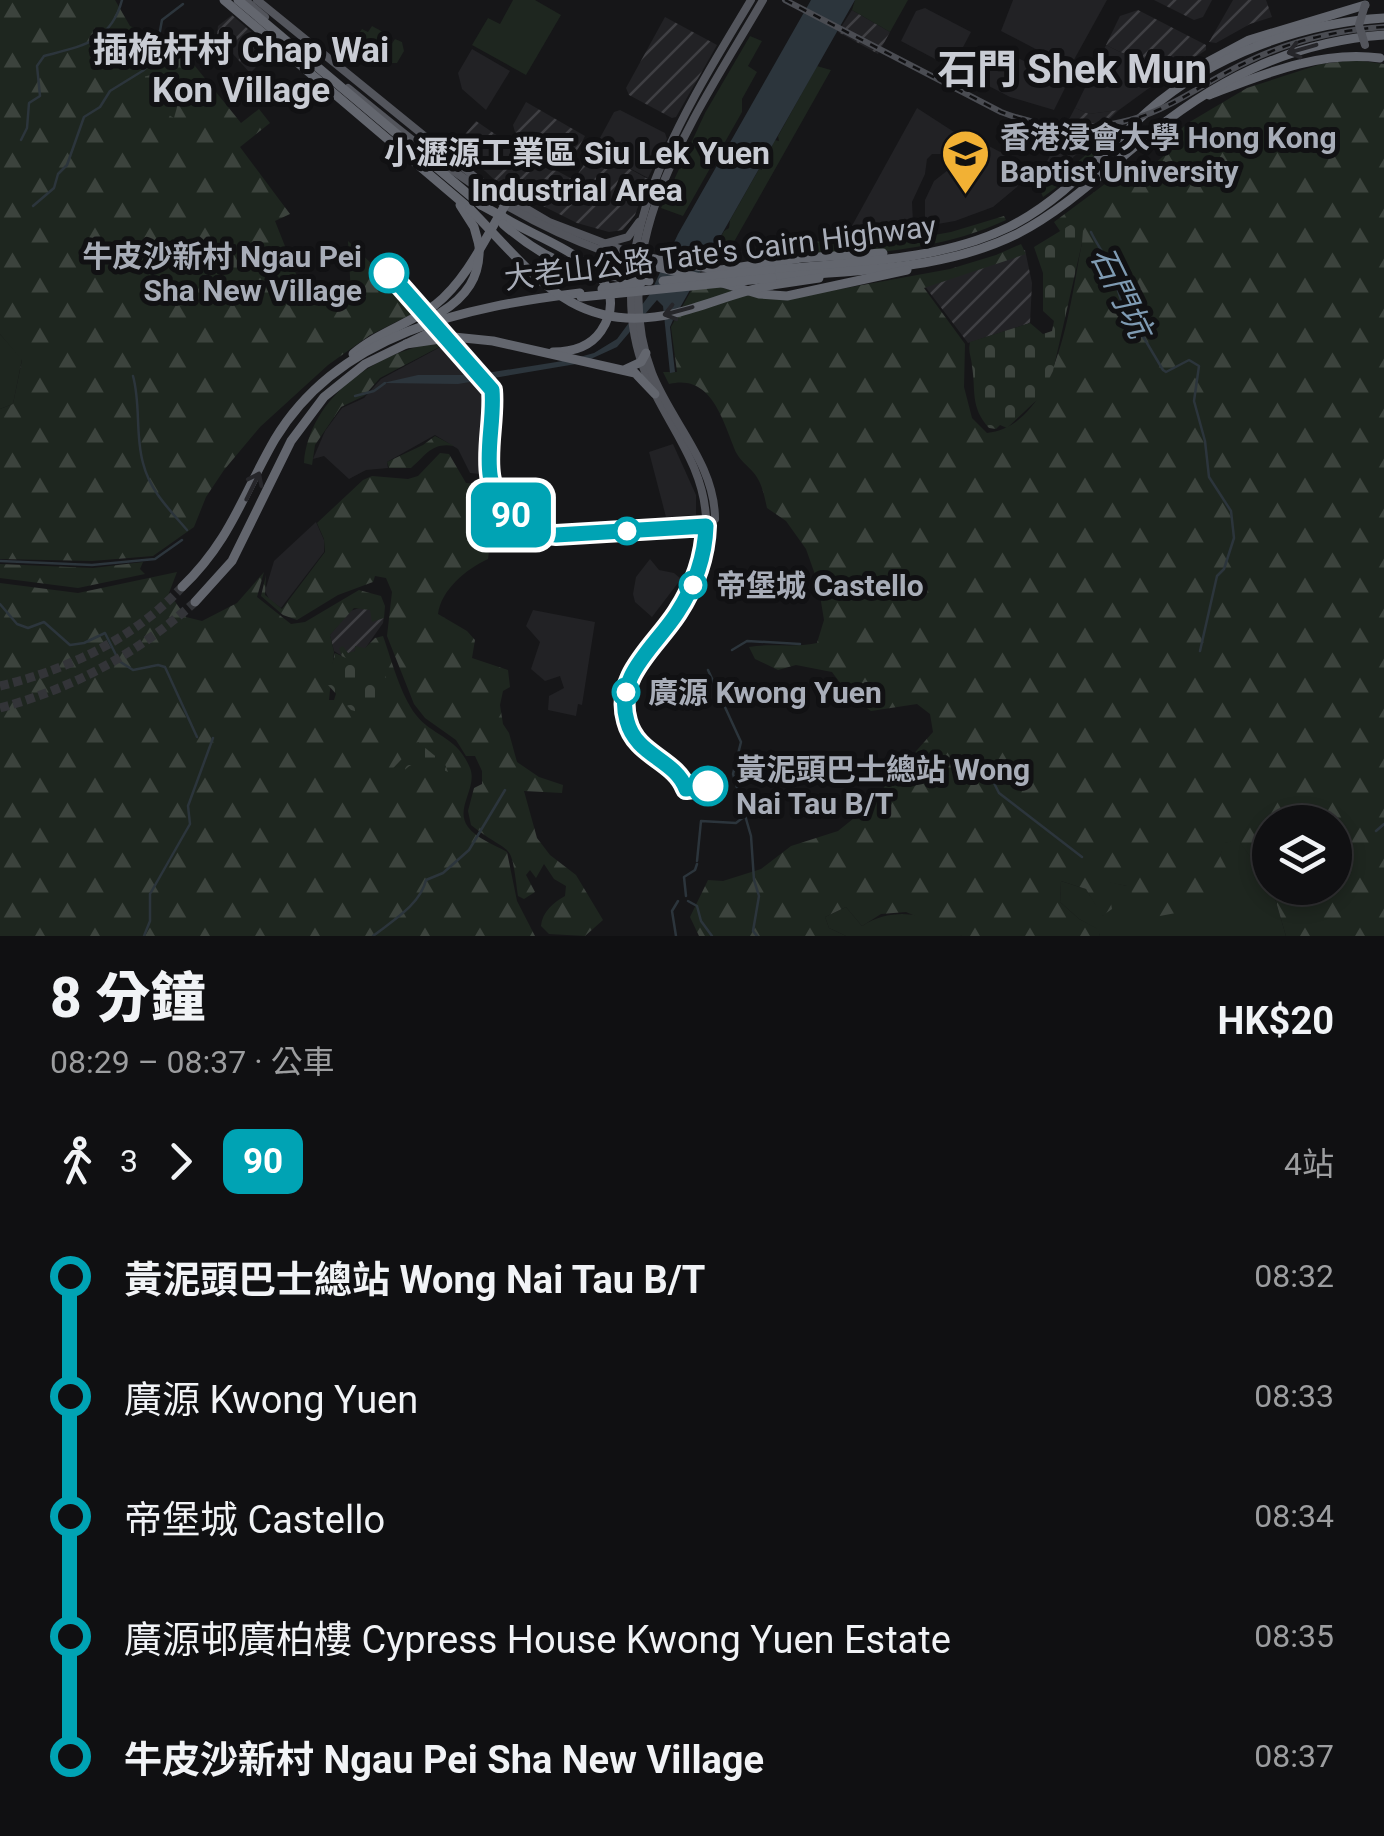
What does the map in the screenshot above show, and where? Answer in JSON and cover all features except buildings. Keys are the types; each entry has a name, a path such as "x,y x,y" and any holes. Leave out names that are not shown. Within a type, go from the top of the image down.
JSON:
{"highway":[{"path":"224,0 446,187 541,283 568,302 617,317 653,317 772,278"},
{"path":"241,0 527,244 564,265 595,276 649,282"},
{"path":"1176,88 1204,64 1234,47 1274,30 1338,12 1349,4 1367,2"},
{"name":"大老山公路 Tate's Cairn Highway","path":"195,602 232,561 286,450 309,414 343,379 402,344 419,329 521,301 649,282 772,278 971,242 1029,216 1073,184 1176,88 1280,38 1326,26 1384,18"},
{"name":"大老山公路 Tate's Cairn Highway","path":"419,329 550,301 864,270 929,262 980,249 1046,217 1184,107 1234,76 1286,54 1330,42 1384,35"},
{"path":"1184,107 1252,78 1298,64 1339,57 1382,58"},
{"path":"182,587 212,554 235,520 290,415 364,344 419,329 460,299 478,270 480,253 476,232 446,187"},
{"path":"419,329 457,283 506,203"},
{"path":"481,205 583,260 600,275 608,292 608,313 602,330 586,345 569,351 535,351"},
{"path":"704,274 838,254 916,253"},
{"path":"638,259 704,274 759,294 787,296 876,279 929,262"},
{"path":"419,329 621,371 639,376 655,394"},
{"path":"621,371 642,353"}],"main road":[{"path":"241,0 470,185 638,259"},
{"path":"258,0 506,203 565,238 613,256 638,259"},
{"path":"603,244 628,237 644,212 666,152 751,0"},
{"path":"642,353 707,477 711,519 700,478 655,394 642,353 632,280 658,194 676,153 763,0"},
{"path":"1367,2 1359,25 1365,44 1382,58"},
{"path":"635,301 644,212"},
{"path":"613,256 632,280"}],"shaded area":[{"path":"811,0 855,0 673,320 670,327 675,372 670,373 663,306 657,300 617,347 582,363 458,384 383,383 418,375 474,375 569,360 594,353 617,339 650,294 678,234"},
{"path":"1013,0 1107,0 1070,67 1001,31"},
{"path":"1154,0 1212,0 1203,17 1194,20"},
{"path":"1233,0 1266,0 1272,17 1216,43 1209,42"},
{"path":"925,8 971,32 952,68 901,41 916,11"},
{"path":"852,10 890,32 878,54 838,32"},
{"path":"1138,10 1206,45 1206,50 1168,75 1106,45 1120,16"},
{"path":"232,15 272,50 250,73 217,36 218,26"},
{"path":"665,17 717,45 672,118 629,95 626,88"},
{"path":"1106,45 1167,75 1119,110 1089,114 1075,108"},
{"path":"996,47 1064,81 1066,86 1054,110 1010,97 979,81"},
{"path":"472,49 510,71 486,110 462,89 458,73"},
{"path":"526,102 585,136 572,160 565,161 515,132 513,125"},
{"path":"917,108 954,132 942,154 932,154 927,159 925,174 912,202 913,222 907,230 851,235 848,233"},
{"path":"1075,108 1089,114 1119,110 1090,138 1065,127"},
{"path":"620,110 665,133 667,139 648,178 594,149 614,112"},
{"path":"476,121 520,151 574,180 594,149 648,179 635,215 623,230 609,232 577,223 499,184 453,149"},
{"path":"1064,129 1091,142 1051,176 1042,171"},
{"path":"960,131 1025,165 1026,171 1017,187 993,207 932,225 925,218 925,200 934,181 948,170 949,162 944,155"},
{"path":"1025,250 1032,283 1030,323 968,343 924,285"},
{"path":"444,345 486,391 480,474 470,473 458,449 435,435 387,462 388,468 366,470 349,479 324,456 313,459 325,431 342,408 364,398 381,379"},
{"path":"673,444 696,495 696,515 666,517 649,452"},
{"path":"316,522 324,540 324,552 281,608 265,591 274,561"},
{"path":"650,559 659,570 681,579 652,617 635,602 633,594 636,577"},
{"path":"363,607 384,616 383,623 364,650 357,647 349,660 334,651 330,635 350,611"},
{"path":"533,610 595,622 582,705 578,704 576,716 548,710 549,696 564,688 560,676 545,681 531,669 540,642 526,626"}],"green space":[{"path":"0,0 115,0 130,26 182,50 241,123 259,109 270,123 240,147 290,214 275,221 300,284 325,304 351,294 348,241 414,313 370,335 328,365 260,427 206,497 194,527 153,556 92,561 0,559 0,409 13,404 22,360 0,334"},
{"path":"513,0 535,0 561,15 526,75 472,45 488,18 500,24"},
{"path":"855,0 908,0 890,32 852,10"},
{"path":"372,26 385,33 382,39 391,45 395,39 402,42 404,51 397,63 390,63 356,37 362,29 368,32"},
{"path":"750,36 762,41 748,66 757,72 742,99 742,112 683,216 661,208 705,113"},
{"path":"1355,60 1384,64 1384,936 1286,936 1277,905 1352,905 1352,805 1252,805 1252,859 1238,840 1225,843 1220,856 1232,879 1203,908 1149,918 1127,886 1107,882 1112,909 1102,916 1086,889 1061,881 1060,902 1098,929 1100,936 962,936 906,912 881,914 862,926 846,907 825,917 829,928 846,936 699,936 690,917 708,880 723,881 761,869 791,846 838,831 864,810 933,732 930,714 917,704 871,711 849,695 832,672 796,665 778,670 755,659 749,647 817,643 824,620 818,583 806,549 786,521 767,508 759,480 737,454 714,403 696,386 669,384 663,372 677,372 671,327 697,280 746,295 786,299 950,269 1021,244 1026,254 924,288 965,344 964,387 972,418 987,433 1012,425 1031,408 1046,384 1066,326 1082,243 1065,230 1060,231 1054,222 1109,181 1142,174 1166,154 1169,139 1188,123 1247,88 1321,64"},
{"path":"817,66 831,70 722,263 711,263 709,258 759,169 762,170 775,140 779,141 778,136"},
{"path":"166,71 179,100 174,118 136,96 143,77"},
{"path":"1115,129 1122,129 1075,174 1043,197 1039,187 1042,178 1055,182"},
{"path":"1004,216 1006,220 976,232 914,247 752,261 805,243 923,237"},
{"path":"1075,222 1083,230 1082,243 1053,371 1040,397 1007,428 989,428 976,406 970,342 1030,323 1043,334 1052,331 1054,321 1043,311 1043,273 1034,247"},
{"path":"0,334 22,359 13,404 0,409"},
{"path":"441,342 443,345 380,378 364,396 341,407 315,445 312,465 304,463 319,417 351,380 394,355"},
{"path":"435,436 454,446 435,448 411,468 389,468 387,462"},
{"path":"440,453 449,454 466,483 485,489 508,522 545,542 526,543 496,533 488,559 456,581 438,614 475,640 472,658 508,670 510,687 503,691 500,705 517,762 539,777 563,785 562,793 524,791 537,838 550,855 576,875 603,920 585,936 549,934 541,926 542,921 549,908 565,896 566,886 554,879 544,864 536,878 530,870 526,875 535,892 524,899 518,896 508,851 471,825 468,811 474,788 482,784 482,771 475,756 466,756 456,740 425,718 414,704 387,636 392,592 386,578 375,576 373,582 338,595 297,620 283,615 261,596 266,575 265,595 282,609 325,552 317,523 363,480 372,476 418,476"},
{"path":"143,562 140,569 145,574 78,588 0,578 0,564 93,568"},
{"path":"177,572 169,593 186,617 202,621 237,603 264,572 257,597 291,624 305,622 359,590 381,596 384,618 372,622 370,610 354,608 330,635 334,652 329,700 334,700 345,666 339,648 343,646 348,653 355,651 355,646 365,648 383,636 410,707 422,722 465,757 472,775 464,820 476,835 507,852 517,901 535,936 0,936 0,583 78,593"},
{"path":"335,653 385,676 393,688 389,699 365,714 351,710 327,684"},
{"path":"418,742 445,764 448,772 414,764 379,783"},
{"path":"1238,839 1252,859 1252,905 1277,905 1286,936 1100,936 1097,929 1060,902 1061,881 1086,889 1103,916 1106,881 1127,886 1220,856 1224,843"},
{"path":"846,907 862,926 887,916 913,915 938,922 962,936 846,936 829,928 825,917"}],"waterway":[{"path":"21,140 27,128 29,103 40,96 37,66 44,56 103,34 122,0"},
{"path":"33,206 54,188 58,174 67,165 84,117 100,107 110,91 144,70 155,58 162,20 183,4"},
{"name":"石門坑","path":"1091,232 1108,262 1127,314 1163,370 1189,360 1199,366 1194,401 1205,441 1209,477 1231,511 1234,538 1224,569 1217,576 1200,651"},
{"path":"133,376 146,473 161,499 187,530"},
{"path":"355,396 385,383"},
{"path":"0,561 92,565 155,559 182,540"},
{"path":"0,604 17,624 28,628 44,622 70,645 105,633 119,661 133,670 165,667 197,737"},
{"path":"732,650 747,641 800,644"},
{"path":"708,670 741,742 733,774 751,836 759,896 753,931 757,936"},
{"path":"144,936 150,921 150,894 190,824 188,806 213,738"},
{"path":"957,762 992,779 999,793 1082,857"},
{"path":"373,936 412,905 426,880 443,873 469,850 505,790"},
{"path":"697,861 701,821 736,823 745,816"},
{"path":"1376,831 1384,824"},
{"path":"686,896 684,877 697,864"},
{"path":"676,936 672,911 678,901"},
{"path":"688,901 697,906 701,921 712,936"}],"tunnel":[{"path":"0,686 50,671 98,650 143,622 182,587"},
{"path":"0,708 54,690 104,667 195,602"}],"railway":[{"path":"785,0 1001,112 1040,123 1081,127 1141,117 1238,67 1298,42 1384,27"}],"bus line":[{"name":"90","path":"389,273 492,390 489,472 496,495 513,517 540,532 556,535 706,526 705,547 694,582 678,611 634,670 624,709 632,734 643,750 676,774 686,789 708,786"}],"place":[{"name":"香港浸會大學 Hong Kong Baptist University","path":"965,196"},
{"name":"牛皮沙新村 Ngau Pei Sha New Village","path":"389,273"},
{"name":"帝堡城 Castello","path":"693,585"},
{"name":"廣源 Kwong Yuen","path":"626,692"},
{"name":"黃泥頭巴士總站 Wong Nai Tau B/T","path":"708,786"}],"district":[{"name":"石門 Shek Mun","path":"1072,69"},
{"name":"插桅杆村 Chap Wai Kon Village","path":"241,70"},
{"name":"小瀝源工業區 Siu Lek Yuen Industrial Area","path":"577,172"}]}
